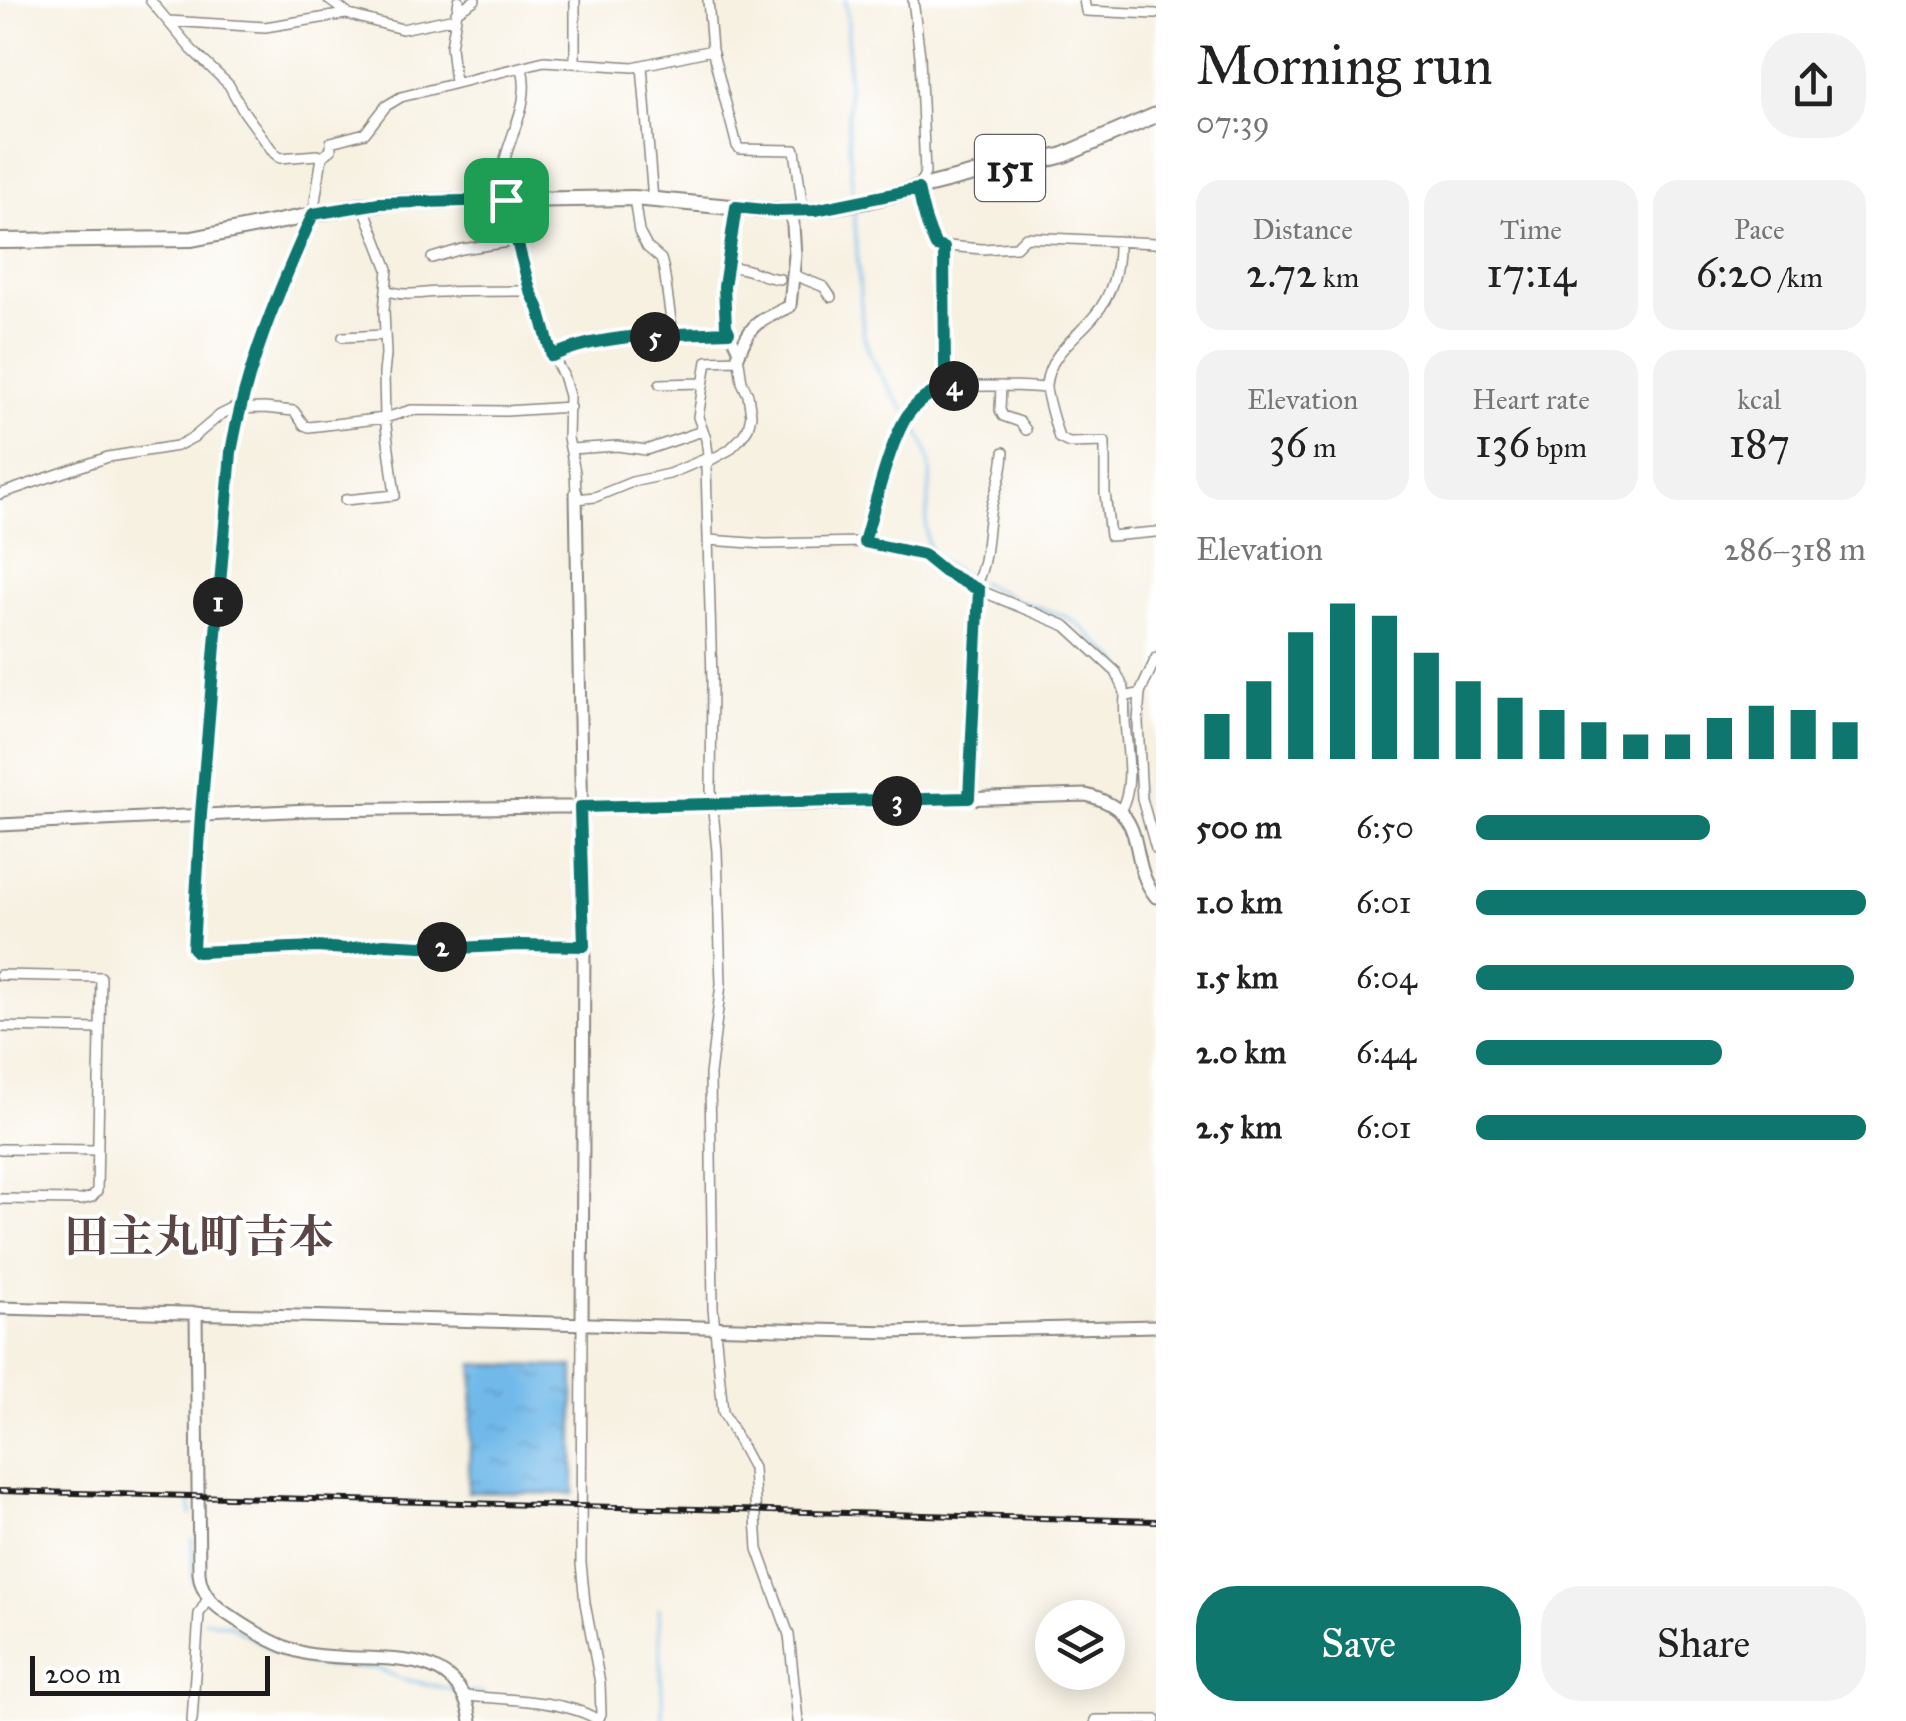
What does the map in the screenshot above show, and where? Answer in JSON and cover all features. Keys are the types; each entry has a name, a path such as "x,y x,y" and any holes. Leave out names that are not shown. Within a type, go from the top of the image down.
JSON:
{"main road":[{"name":"151","path":"0,241 192,239 363,205 634,198 798,211 853,204 1074,152 1156,116"}],"street":[{"path":"150,0 228,85 274,153 280,158 322,157"},
{"path":"329,0 354,16 396,29 455,15 475,0"},
{"path":"456,84 451,46 459,0"},
{"path":"575,0 576,63"},
{"path":"708,0 712,50 737,146 795,150 798,211 790,306 753,325 738,358"},
{"path":"913,0 926,173 918,189 936,246 1016,247 1026,237 1156,243"},
{"path":"1084,0 1086,11 1156,14"},
{"path":"169,21 265,27 335,15 354,16"},
{"path":"584,946 458,948 384,944 346,949 197,952 193,948 231,452 240,408 272,306 313,214 322,157 331,150 331,142 366,133 386,106 401,98 544,61 642,66 712,50"},
{"path":"642,66 653,200"},
{"path":"465,1696 561,1706 599,1718 600,1683 581,1563 584,946 576,496 568,438 570,407 563,375 552,356 530,290 502,184 502,172 524,101 522,68"},
{"path":"634,198 639,232 664,270 672,335"},
{"path":"346,500 395,496 385,418 384,310 388,269 363,205"},
{"path":"708,462 729,450 748,428 751,404 742,382 737,348 726,326 724,301 736,207"},
{"path":"432,258 509,242 514,236"},
{"path":"1044,388 1055,359 1106,298 1116,266 1118,241"},
{"path":"944,248 945,368 948,380 956,386"},
{"path":"728,268 736,266 780,279"},
{"path":"794,275 824,287 831,298"},
{"path":"387,290 416,294 530,290"},
{"path":"552,356 578,346 729,332"},
{"path":"343,337 384,335"},
{"path":"738,358 707,361 698,417 706,439 708,462 712,805 721,984 710,1075 715,1327 724,1412 752,1468 758,1549 789,1635 798,1721"},
{"path":"660,384 703,384"},
{"path":"864,542 893,448 908,414 920,401 934,391 956,386 1044,388"},
{"path":"1000,386 1003,416 1020,422 1026,430"},
{"path":"1044,388 1058,438 1069,443 1105,442 1110,536 1156,532"},
{"path":"0,494 108,457 177,446 194,438 220,414 240,408 294,410 309,426 385,418 411,410 570,407"},
{"path":"571,450 617,446 646,450 702,432"},
{"path":"969,798 977,585 988,548 992,504 1004,474 1004,452"},
{"path":"576,496 595,497 705,459 708,462"},
{"path":"709,540 765,544 864,542 924,555 945,572 1066,626 1116,672 1132,695 1142,799 1156,849"},
{"path":"1120,810 1128,793 1132,695 1156,658"},
{"path":"0,825 309,810 1086,795 1120,810 1134,834 1147,885 1156,897"},
{"path":"0,975 101,977 97,1190 92,1197 81,1200 0,1198"},
{"path":"0,1028 100,1029"},
{"path":"0,1149 98,1150"},
{"path":"0,1308 926,1332 1156,1326"},
{"path":"196,1313 199,1573 203,1591 261,1636 291,1650 325,1657 431,1665 450,1677 465,1696 471,1721"},
{"path":"192,1721 199,1614 208,1598"},
{"path":"1095,1720 1156,1720"}],"water":[{"path":"474,1364 574,1367 574,1494 468,1492"}],"waterway":[{"path":"845,0 853,198"},
{"path":"854,211 863,332 875,364 905,411"},
{"path":"909,418 929,462 926,526 934,557"},
{"path":"940,562 973,579"},
{"path":"980,582 1016,600 1067,617 1119,662 1132,691 1137,804 1156,871"},
{"path":"190,1501 192,1515"},
{"path":"192,1539 193,1582"},
{"path":"193,1607 195,1618"},
{"path":"659,1608 663,1721"},
{"path":"205,1620 230,1625 274,1651 306,1663 376,1668 399,1678 453,1690"},
{"path":"470,1692 483,1693"},
{"path":"571,1704 596,1713"}],"railway":[{"path":"0,1491 1156,1521"}],"district":[{"name":"田主丸町吉本","path":"199,1236"}],"route":[{"path":"918,189 932,237 936,246 944,248 945,368 948,380 956,386 934,391 908,414 893,448 864,542 924,555 945,572 979,590 969,798 580,807 584,946 458,948 384,944 346,949 197,952 193,948 193,923 231,452 240,408 272,306 313,214 379,203 506,200 552,356 578,346 626,339 729,332 724,287 736,207 815,210 918,189"}]}
